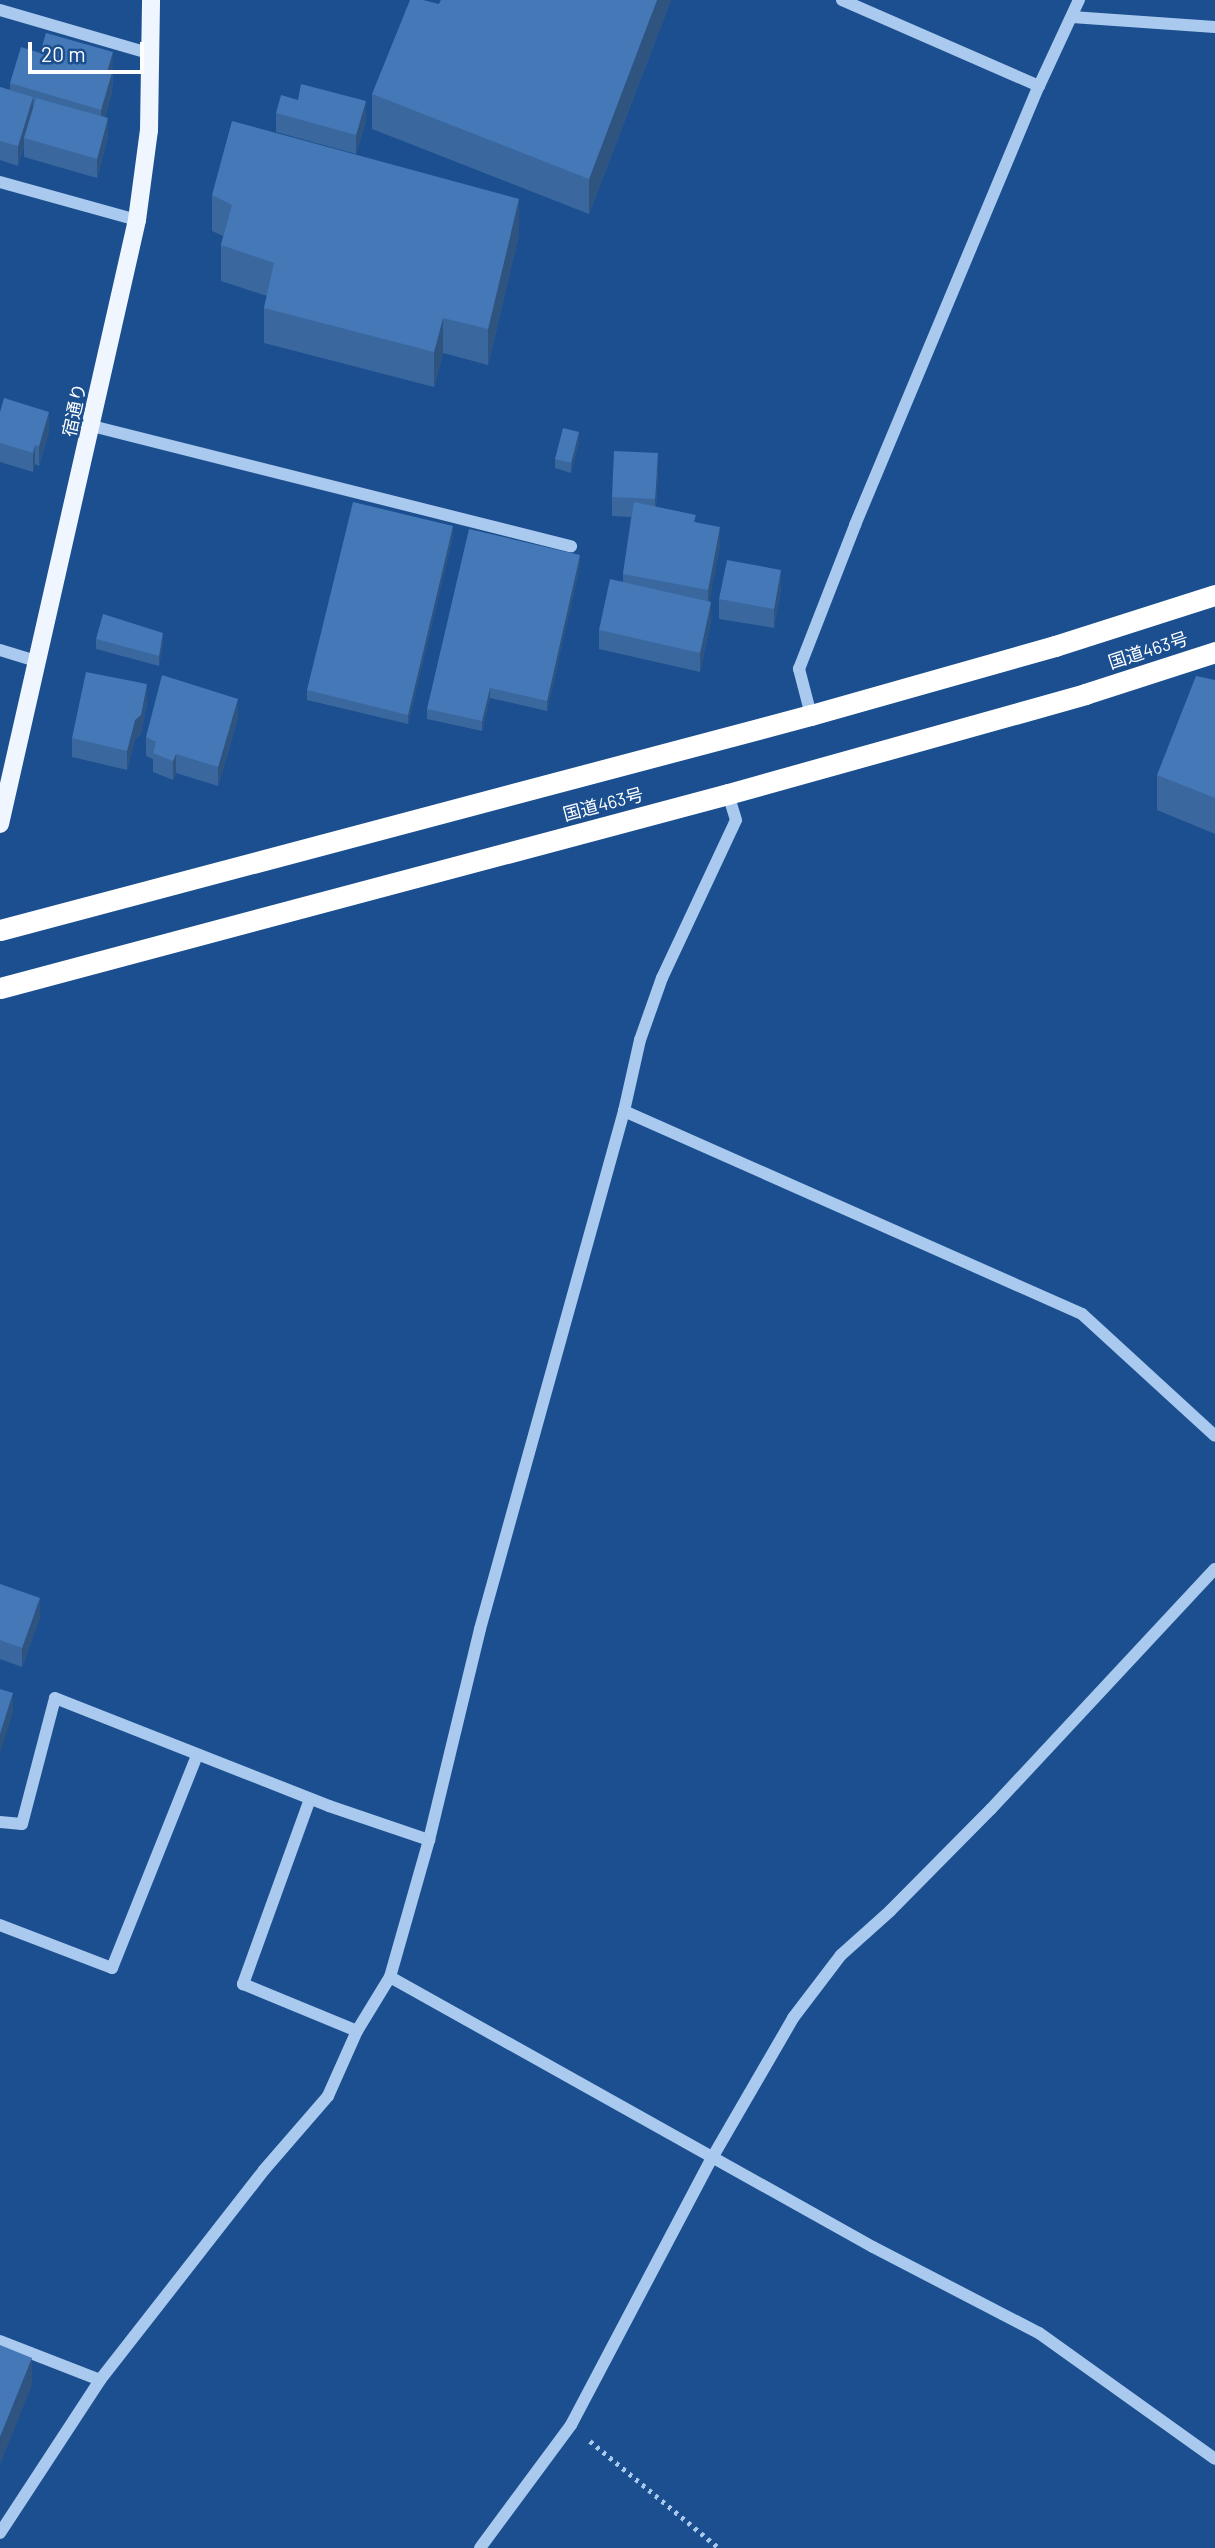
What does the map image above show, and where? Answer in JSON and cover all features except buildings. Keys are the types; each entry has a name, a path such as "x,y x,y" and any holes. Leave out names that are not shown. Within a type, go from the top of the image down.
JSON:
{"highway":[{"name":"国道463号","path":"0,930 811,715 1055,646 1215,595"},
{"name":"国道463号","path":"0,988 728,794 1085,694 1215,652"}],"main road":[{"name":"宿通り","path":"0,824 39,662 137,220 149,130 151,0"}],"street":[{"path":"842,0 1039,86"},
{"path":"811,715 799,669 855,525 1039,86 1079,0"},
{"path":"0,10 151,54"},
{"path":"1072,17 1215,27"},
{"path":"0,182 137,220"},
{"path":"92,426 572,546"},
{"path":"0,650 39,662"},
{"path":"0,2533 100,2380 256,2181 328,2096 357,2031 390,1977 429,1840 484,1616 624,1111 640,1040 662,978 736,820 728,794"},
{"path":"624,1111 1082,1314 1215,1436"},
{"path":"480,2548 570,2425 712,2158 793,2018 841,1955 890,1911 990,1809 1215,1569"},
{"path":"0,1822 22,1824 55,1698 310,1799 429,1840"},
{"path":"0,1925 112,1968 197,1755"},
{"path":"310,1799 243,1984 357,2031"},
{"path":"390,1977 712,2158 1039,2333 1215,2459"},
{"path":"0,2341 100,2380"}],"path":[{"path":"570,2425 719,2548"}]}
